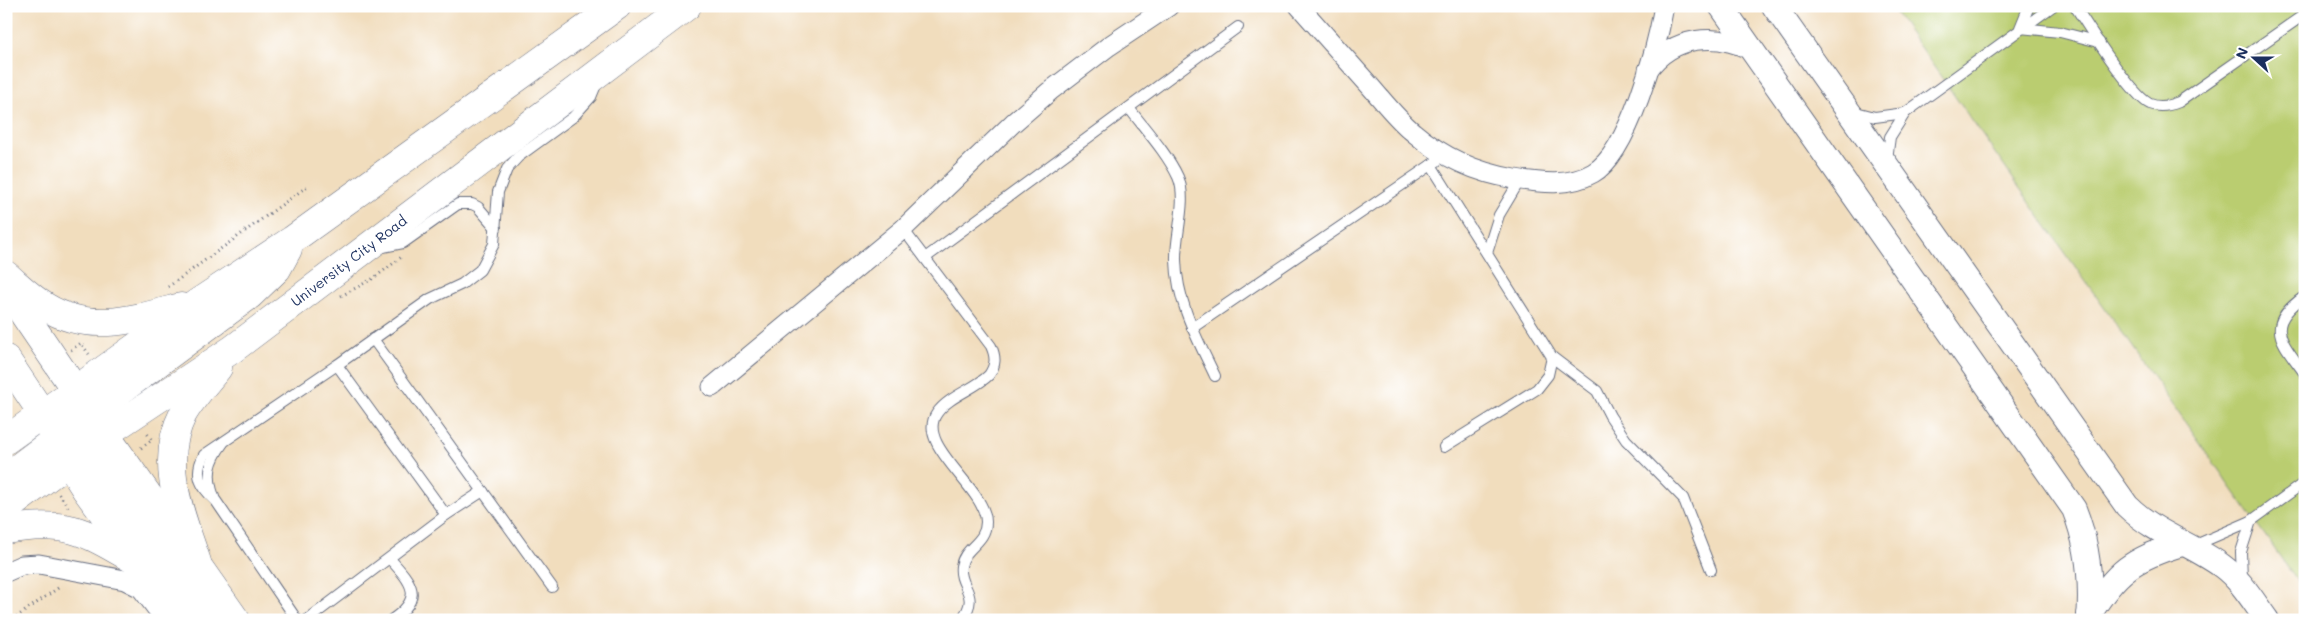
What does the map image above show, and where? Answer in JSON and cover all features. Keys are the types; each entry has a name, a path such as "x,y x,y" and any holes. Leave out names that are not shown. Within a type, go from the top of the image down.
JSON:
{"main road":[{"name":"University City Road","path":"74,433 76,390 197,303 292,240 617,6"},
{"name":"University City Road","path":"6,509 74,433 233,349 687,6"},
{"path":"6,477 74,433 263,284 281,263 292,240"},
{"path":"6,275 46,307 65,317 86,322 106,324 125,322 197,303"},
{"path":"6,288 76,390 74,433 141,564 182,620"},
{"path":"197,562 174,484 172,462 163,440 233,349"},
{"path":"6,359 197,562 236,620"},
{"name":"University City Road","path":"6,440 74,433"},
{"path":"74,433 209,620"},
{"path":"6,530 37,525 68,527 95,537 141,564"}],"street":[{"path":"712,387 903,229 1013,123 1050,92 1109,46 1169,6"},
{"path":"1299,6 1401,121 1427,143 1439,160 1520,180 1569,182 1588,176 1604,165 1620,144 1646,73 1664,6"},
{"path":"1721,6 2074,508 2083,530 2087,550 2089,617"},
{"path":"1774,6 2127,506 2148,524 2223,567 2243,586 2267,620"},
{"path":"1646,73 1653,64 1672,49 1694,40 1718,39 1729,41 1751,50"},
{"path":"2089,617 2105,589 2126,568 2153,552 2186,546"},
{"path":"6,572 22,566 39,564 82,571 133,583 141,588 166,620"}],"lane":[{"path":"2020,28 2029,6"},
{"path":"1887,165 1890,137 1905,113 2020,28 2053,6"},
{"path":"2075,6 2140,97 2148,103 2158,106 2169,106 2179,102 2305,14"},
{"path":"925,258 1238,27"},
{"path":"2020,28 2060,32 2099,42"},
{"path":"296,620 216,501 210,485 209,469 215,454 223,442 430,299 462,284 476,274 491,254 496,228 498,192 507,169 518,158 583,108 594,91 600,72"},
{"path":"1129,108 1178,177 1182,204 1176,242 1178,281 1184,309 1215,376"},
{"path":"1846,108 1875,117 1905,113"},
{"path":"1192,328 1439,160 1488,254 1552,357 1598,391 1610,416 1626,440 1682,498 1711,570"},
{"path":"1488,254 1499,215 1520,180"},
{"path":"368,247 392,247 403,243 452,207 465,203 472,204 484,211 496,228"},
{"path":"903,229 991,346 995,357 993,370 990,375 943,407 934,419 932,427 936,443 980,502 986,515 982,537 967,553 961,565 962,576 968,587 970,601 962,620"},
{"path":"2305,296 2282,316 2280,332 2282,341 2305,374"},
{"path":"374,339 552,587"},
{"path":"1444,447 1537,389 1548,375 1552,357"},
{"path":"337,365 446,515"},
{"path":"2186,546 2251,520 2305,482"},
{"path":"307,620 446,515 483,491"},
{"path":"2243,586 2241,552 2251,520"},
{"path":"390,559 409,579 412,592 408,606 391,620"}],"path":[{"path":"162,291 309,185"},
{"path":"338,297 374,278 407,253"},
{"path":"12,620 82,571"}],"green space":[{"path":"1891,6 2305,6 2305,592"}]}
